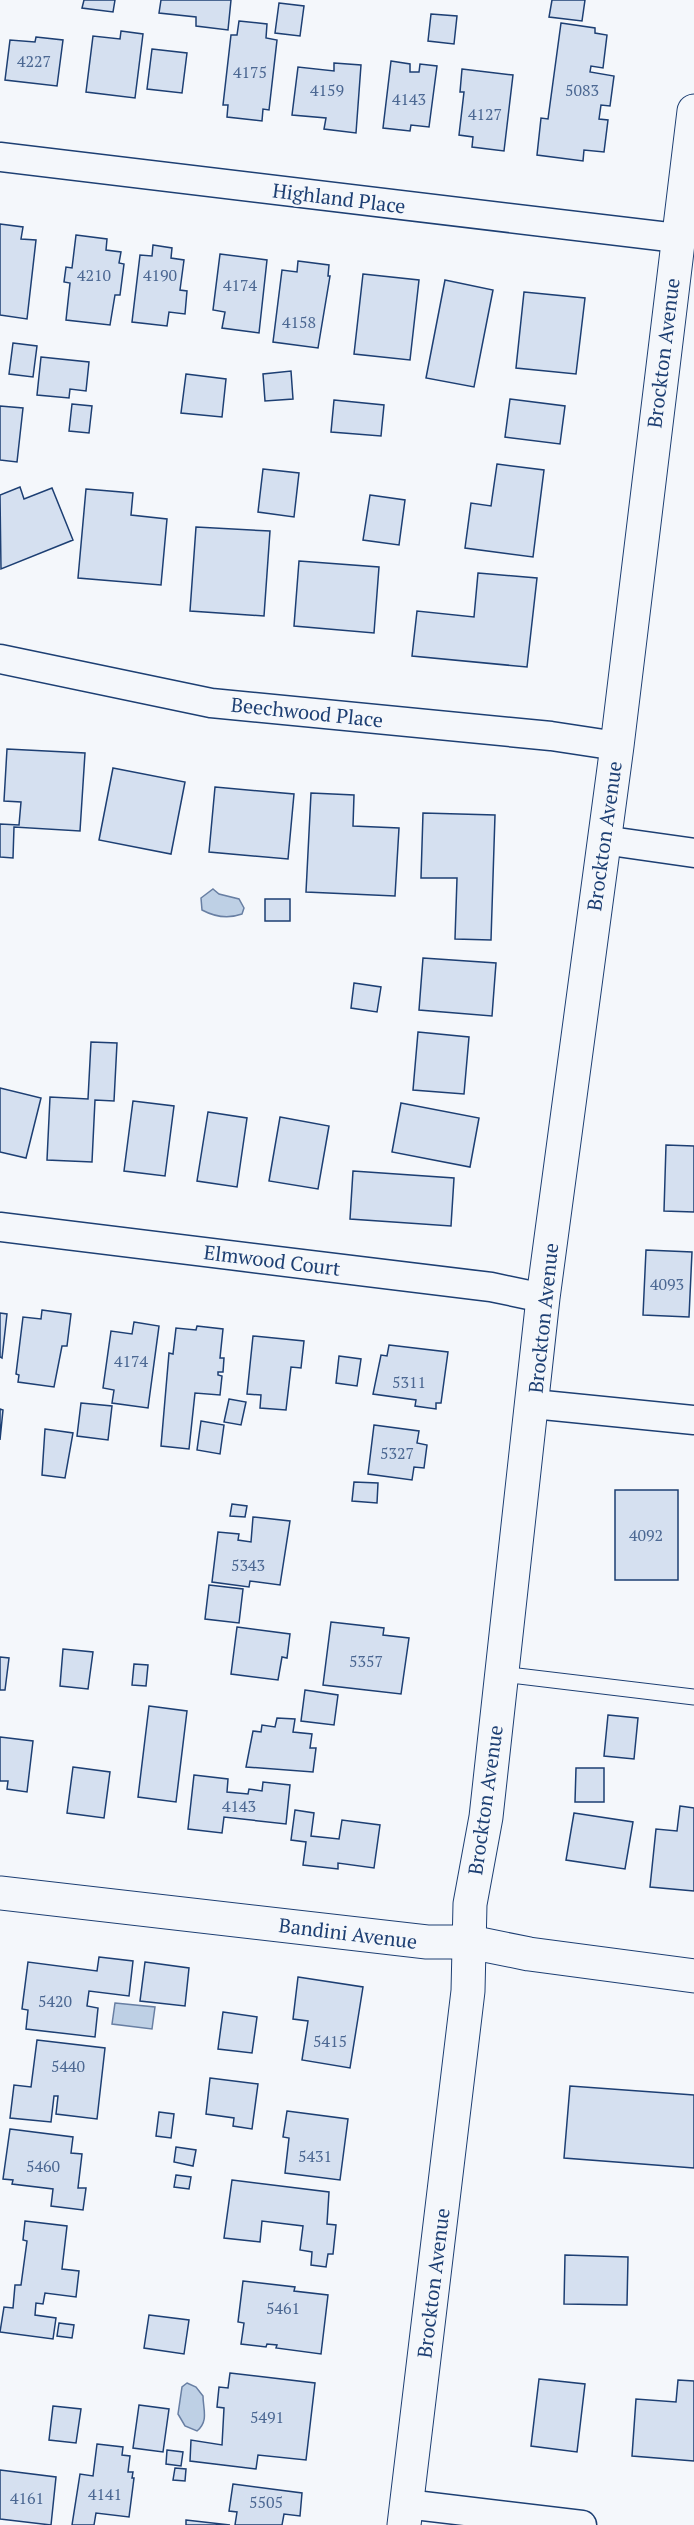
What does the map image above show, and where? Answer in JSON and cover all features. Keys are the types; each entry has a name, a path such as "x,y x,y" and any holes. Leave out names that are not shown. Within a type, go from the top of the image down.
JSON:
{"main road":[{"name":"Brockton Avenue","path":"405,2514 461,2056 469,1976 470,1904 486,1817 543,1298 616,746 682,294 677,238 694,111"},
{"name":"Bandini Avenue","path":"0,1893 427,1942 470,1942 529,1954 694,1976"}],"street":[{"name":"Highland Place","path":"0,157 677,238"},
{"name":"Beechwood Place","path":"0,659 211,703 551,736 616,746"},
{"path":"603,840 694,853"},
{"name":"Elmwood Court","path":"0,1227 491,1287 543,1298"},
{"path":"533,1404 694,1420"},
{"path":"405,2514 582,2525"}],"lane":[{"path":"502,1674 694,1697"}],"water":[{"path":"213,889 219,894 239,899 244,908 242,914 222,917 202,910 201,898"},
{"path":"115,2003 155,2007 152,2029 112,2024"},
{"path":"187,2383 196,2387 203,2396 204,2419 197,2431 185,2426 178,2414 182,2387"}],"building":[{"path":"84,0 115,0 113,12 82,8"},
{"path":"161,0 231,0 228,30 196,26 196,17 159,13"},
{"path":"552,0 585,0 582,21 549,17"},
{"path":"279,3 304,6 300,36 275,33"},
{"path":"431,14 457,16 454,44 428,41"},
{"path":"239,21 267,24 266,38 277,40 269,110 263,109 262,121 227,117 228,105 223,105 231,35 237,35"},
{"path":"561,23 595,28 595,33 607,35 603,68 591,66 590,72 614,76 610,106 601,105 599,119 608,120 604,152 584,150 583,161 537,155 541,118 548,119"},
{"path":"121,31 143,34 135,98 86,92 93,36 120,39"},
{"path":"36,37 63,40 57,86 5,80 10,40 35,42"},
{"path":"152,49 187,53 182,93 147,89"},
{"path":"391,61 410,64 410,72 419,72 420,64 437,66 429,127 411,125 410,131 383,128"},
{"path":"334,63 361,65 356,133 324,129 326,118 292,115 298,67 334,71"},
{"path":"462,69 513,75 504,151 472,147 473,137 459,135 464,92 460,92"},
{"path":"0,224 23,227 21,239 36,240 27,319 0,315"},
{"path":"76,235 107,239 106,250 121,252 119,263 124,264 120,295 115,295 110,325 66,320 70,283 64,282 66,267 72,268"},
{"path":"153,245 172,248 171,258 184,260 180,290 187,291 185,314 169,312 167,326 132,322 140,255 152,256"},
{"path":"220,254 267,260 259,333 222,328 225,312 213,310"},
{"path":"298,261 329,265 328,276 330,276 318,348 273,342 282,270 297,272"},
{"path":"363,274 419,280 410,360 354,354"},
{"path":"445,280 493,290 474,387 426,378"},
{"path":"524,292 585,298 576,374 516,368"},
{"path":"13,343 37,346 33,377 9,374"},
{"path":"41,357 89,362 86,391 70,389 69,398 37,395"},
{"path":"291,371 293,399 265,401 263,374"},
{"path":"186,374 226,379 222,417 181,413"},
{"path":"510,399 565,406 560,444 505,437"},
{"path":"334,400 384,405 381,436 331,432"},
{"path":"72,404 92,406 89,433 69,431"},
{"path":"0,406 23,408 17,462 0,460"},
{"path":"497,464 544,470 533,557 465,548 471,503 491,506"},
{"path":"263,469 299,473 294,517 258,512"},
{"path":"20,487 24,499 52,488 73,540 1,569 0,495"},
{"path":"86,489 133,493 131,515 167,519 161,585 78,578"},
{"path":"370,495 405,500 399,545 363,540"},
{"path":"196,527 270,531 264,616 190,611"},
{"path":"299,561 379,567 374,633 294,626"},
{"path":"478,573 537,578 527,667 412,656 417,611 474,617"},
{"path":"7,749 85,753 80,831 14,827 13,858 0,857 0,824 19,825 21,802 4,801"},
{"path":"113,768 185,782 171,854 99,840"},
{"path":"215,787 294,794 288,859 209,852"},
{"path":"311,793 354,795 353,826 399,828 395,896 306,892"},
{"path":"423,813 495,815 491,940 455,939 457,878 421,878"},
{"path":"265,899 290,899 290,921 265,921"},
{"path":"423,958 496,963 492,1016 419,1010"},
{"path":"354,983 381,987 377,1012 351,1008"},
{"path":"418,1032 469,1037 464,1094 413,1090"},
{"path":"91,1042 117,1043 114,1101 95,1100 92,1162 47,1160 50,1097 88,1099"},
{"path":"0,1088 41,1098 26,1158 0,1152"},
{"path":"133,1101 174,1106 165,1176 124,1171"},
{"path":"401,1103 479,1118 470,1167 392,1152"},
{"path":"208,1112 247,1118 237,1187 197,1181"},
{"path":"280,1117 329,1126 318,1189 269,1181"},
{"path":"666,1145 694,1146 694,1212 664,1211"},
{"path":"353,1171 454,1178 451,1226 350,1219"},
{"path":"646,1250 692,1252 689,1317 643,1315"},
{"path":"42,1310 71,1314 67,1346 62,1346 54,1387 18,1382 19,1375 16,1374 23,1317 41,1319"},
{"path":"0,1313 7,1314 2,1358 0,1357"},
{"path":"134,1322 159,1326 148,1408 112,1403 114,1390 103,1388 111,1331 132,1334"},
{"path":"197,1326 223,1329 220,1358 224,1358 223,1372 218,1372 218,1375 222,1376 220,1395 195,1393 189,1449 161,1446 169,1353 173,1354 176,1328 196,1330"},
{"path":"253,1336 304,1341 301,1368 291,1367 286,1410 260,1408 261,1395 247,1394"},
{"path":"389,1345 448,1352 441,1403 436,1403 436,1409 415,1406 416,1400 373,1394 381,1355 387,1356"},
{"path":"339,1356 361,1359 357,1386 336,1383"},
{"path":"229,1399 246,1402 241,1425 224,1422"},
{"path":"81,1403 112,1406 108,1440 77,1436"},
{"path":"0,1409 3,1410 0,1440"},
{"path":"201,1421 224,1425 220,1454 197,1450"},
{"path":"374,1425 419,1431 417,1443 427,1445 424,1468 414,1467 412,1480 368,1474"},
{"path":"45,1429 73,1433 65,1478 42,1475"},
{"path":"354,1482 378,1483 377,1503 352,1501"},
{"path":"615,1490 678,1490 678,1580 615,1580"},
{"path":"232,1504 247,1506 245,1517 230,1516"},
{"path":"253,1517 290,1521 280,1585 250,1581 249,1587 212,1582 218,1532 239,1534 238,1540 251,1542"},
{"path":"209,1585 243,1589 239,1623 205,1619"},
{"path":"331,1622 384,1628 383,1635 409,1638 401,1694 323,1685"},
{"path":"237,1627 290,1634 287,1658 282,1657 278,1680 231,1674"},
{"path":"63,1649 93,1652 88,1689 60,1686"},
{"path":"0,1657 9,1658 5,1690 0,1690"},
{"path":"134,1664 148,1665 146,1686 132,1685"},
{"path":"305,1690 338,1695 334,1725 301,1721"},
{"path":"149,1706 187,1711 176,1802 138,1797"},
{"path":"608,1715 638,1718 634,1759 604,1756"},
{"path":"277,1718 295,1719 293,1732 312,1734 310,1748 316,1748 313,1772 246,1767 253,1731 261,1732 262,1725 275,1727"},
{"path":"0,1737 33,1741 27,1792 7,1789 8,1781 0,1781"},
{"path":"73,1767 110,1772 104,1818 67,1813"},
{"path":"576,1768 604,1768 604,1802 575,1802"},
{"path":"194,1775 228,1779 227,1792 248,1794 249,1789 262,1791 263,1782 290,1785 286,1824 224,1817 222,1833 188,1829"},
{"path":"680,1806 694,1808 694,1891 650,1887 656,1829 677,1831"},
{"path":"295,1810 314,1813 311,1836 339,1839 342,1820 380,1825 374,1868 338,1863 338,1869 303,1865 306,1842 291,1840"},
{"path":"574,1813 633,1822 625,1869 566,1860"},
{"path":"99,1957 133,1961 129,1996 89,1991 87,2006 98,2008 95,2037 26,2029 28,2010 22,2009 28,1962 97,1971"},
{"path":"145,1962 189,1968 185,2006 140,2001"},
{"path":"298,1977 363,1987 350,2068 302,2060 308,2021 293,2019"},
{"path":"223,2012 257,2017 252,2053 218,2049"},
{"path":"37,2040 105,2048 97,2119 56,2114 58,2096 54,2096 51,2122 10,2118 14,2085 31,2087"},
{"path":"210,2078 258,2084 252,2129 233,2126 234,2118 206,2114"},
{"path":"570,2086 694,2095 694,2168 564,2158"},
{"path":"287,2111 348,2119 340,2180 285,2173 289,2138 283,2137"},
{"path":"159,2112 174,2114 171,2138 156,2136"},
{"path":"10,2129 73,2137 71,2153 82,2154 78,2188 86,2188 83,2210 51,2206 53,2189 12,2184 13,2180 3,2179"},
{"path":"176,2147 196,2150 193,2166 174,2162"},
{"path":"176,2175 191,2177 189,2189 174,2187"},
{"path":"232,2180 329,2192 327,2224 336,2225 333,2254 328,2254 326,2267 311,2265 312,2252 300,2250 303,2226 262,2221 260,2242 224,2238"},
{"path":"25,2221 67,2226 62,2269 79,2271 76,2297 45,2293 43,2304 36,2303 35,2315 56,2318 53,2339 0,2332 4,2307 13,2308 15,2285 21,2285 27,2241 23,2240"},
{"path":"565,2255 628,2257 627,2305 564,2304"},
{"path":"243,2281 295,2287 294,2291 328,2295 321,2354 276,2348 277,2345 267,2344 266,2347 241,2344 244,2323 238,2322"},
{"path":"149,2315 189,2320 184,2354 144,2348"},
{"path":"59,2323 74,2325 72,2338 57,2336"},
{"path":"230,2373 315,2383 306,2460 258,2455 256,2469 190,2461 191,2440 222,2445 224,2408 217,2407 219,2387 228,2388"},
{"path":"539,2379 585,2384 577,2452 531,2446"},
{"path":"678,2380 694,2381 694,2461 632,2456 636,2399 676,2402"},
{"path":"139,2405 169,2409 163,2452 133,2448"},
{"path":"53,2406 81,2409 76,2443 49,2440"},
{"path":"97,2444 123,2447 122,2455 130,2456 128,2472 133,2472 132,2478 134,2478 129,2517 96,2513 94,2525 72,2525 80,2474 93,2476"},
{"path":"167,2450 183,2452 181,2466 166,2464"},
{"path":"175,2468 186,2469 185,2481 173,2480"},
{"path":"0,2470 56,2477 51,2525 0,2519"},
{"path":"233,2484 302,2493 300,2516 284,2514 282,2525 235,2525 237,2512 229,2511"},
{"path":"186,2520 230,2525 186,2525"}]}
